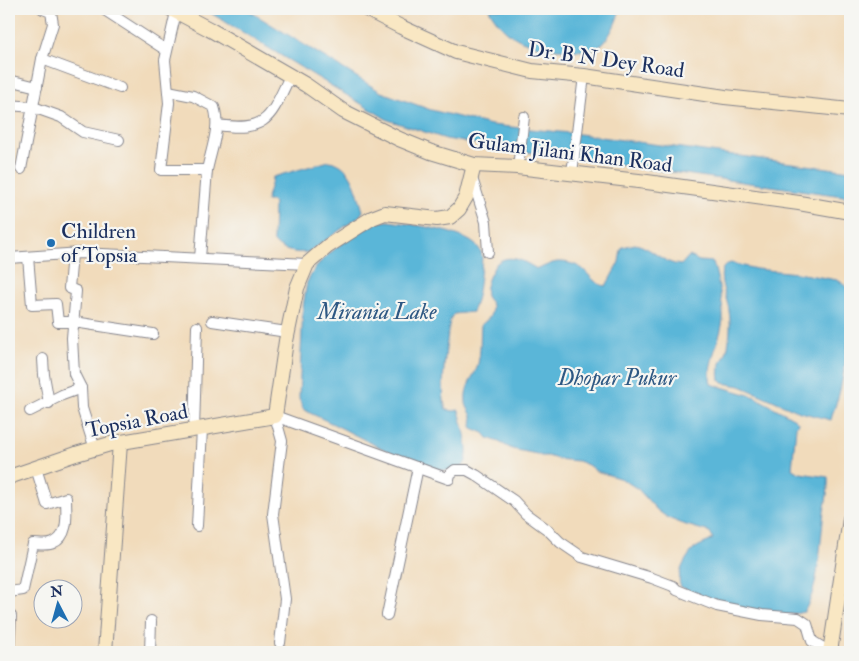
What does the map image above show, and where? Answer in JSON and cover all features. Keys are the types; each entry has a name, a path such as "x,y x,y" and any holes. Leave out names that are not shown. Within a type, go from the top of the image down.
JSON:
{"street":[{"path":"21,169 42,59 53,24 51,12 43,9"},
{"path":"103,9 166,50"},
{"name":"Dr. B N Dey Road","path":"366,9 400,27 456,52 532,71 584,76 725,97 850,110"},
{"path":"174,10 165,60 169,103 161,170 207,170"},
{"name":"Gulam Jilani Khan Road","path":"174,10 290,76 344,111 399,139 473,170 572,168 647,182 850,212"},
{"path":"42,59 120,88"},
{"path":"216,125 255,126 263,121 274,111 290,76"},
{"path":"572,168 584,76"},
{"path":"9,80 37,86"},
{"path":"168,91 192,96 214,107 216,113 216,125 207,170 200,258"},
{"path":"9,105 33,107 61,117 83,132 119,140"},
{"path":"519,159 524,117"},
{"path":"473,170 486,222 488,252"},
{"path":"280,643 285,598 273,514 282,442 275,416 287,332 297,288 307,264 328,246 364,223 386,213 437,219 450,217 459,209 466,197 473,170"},
{"path":"9,258 81,253 307,264"},
{"path":"72,254 69,288 76,291 72,338 74,374 81,388 82,408 95,449"},
{"path":"28,257 32,305 56,304 58,322 74,322 153,334"},
{"path":"212,321 287,332"},
{"path":"197,327 197,526"},
{"path":"43,359 49,402"},
{"path":"30,411 81,388"},
{"path":"275,416 449,478 450,474 455,470 467,470 514,501 526,514 582,558 659,580 717,606 762,615 798,618 807,624 812,641 826,651 850,519"},
{"name":"Topsia Road","path":"9,477 95,449 120,443 198,430 243,420 275,416"},
{"path":"105,652 120,443"},
{"path":"387,615 418,467"},
{"path":"9,592 24,590 33,544 53,544 61,537 66,527 66,498 46,504 36,468"},
{"path":"9,647 11,616"},
{"path":"150,652 151,621"}],"water":[{"path":"204,9 246,9 381,92 431,110 491,125 579,134 850,171 850,197 446,139 388,120"},
{"path":"489,9 620,9 614,26 603,43 593,50 583,51 543,47 522,41 504,29"},
{"path":"329,161 344,167 349,173 363,211 360,216 309,252 299,253 279,247 273,240 274,204 272,201 266,201 273,177"},
{"name":"Mirania Lake","path":"388,221 453,234 476,245 481,252 479,284 474,308 472,312 454,314 450,320 443,378 446,409 459,410 467,444 465,463 457,469 445,470 429,467 394,454 303,409 299,398 303,307 307,282 324,258 341,244 376,222"},
{"name":"Dhopar Pukur","path":"635,244 647,248 674,264 681,265 689,256 699,261 713,262 723,319 710,369 711,384 753,396 795,419 798,422 792,469 800,473 828,477 828,490 816,577 804,612 787,615 723,606 681,587 679,578 685,562 694,549 713,539 710,532 668,518 657,510 638,489 622,479 596,471 578,461 557,459 512,449 472,428 472,416 467,406 466,396 468,386 478,364 481,324 485,322 491,312 492,305 486,296 486,290 489,278 496,264 508,258 513,258 537,269 555,262 567,263 582,268 596,282 606,286 619,262 623,247"},
{"path":"731,263 756,269 797,273 837,280 847,289 851,307 848,344 840,390 831,420 800,412 740,386 723,383 720,380 720,365 727,351 730,333 730,315 721,277 722,270"}],"place":[{"name":"Children of Topsia","path":"51,243"}]}
